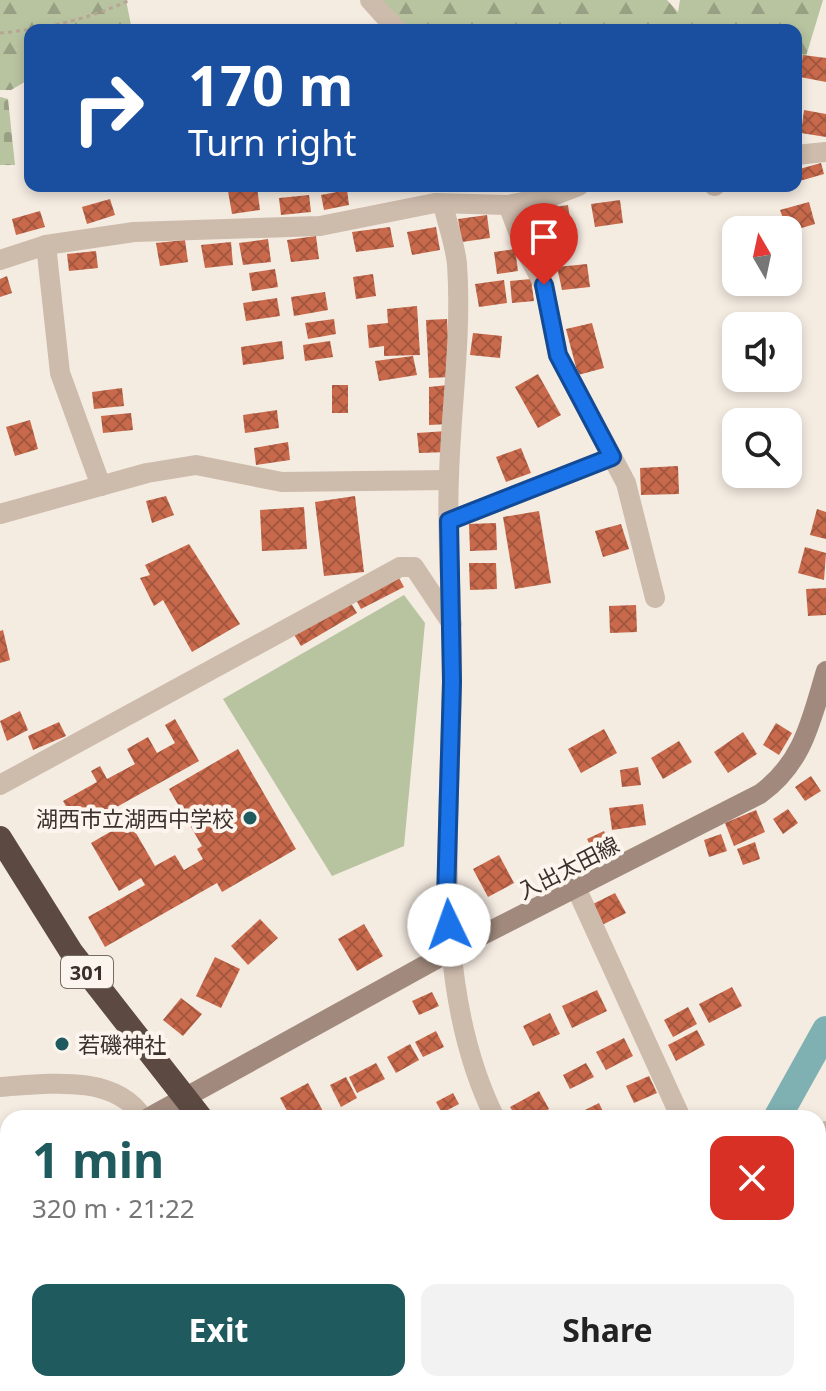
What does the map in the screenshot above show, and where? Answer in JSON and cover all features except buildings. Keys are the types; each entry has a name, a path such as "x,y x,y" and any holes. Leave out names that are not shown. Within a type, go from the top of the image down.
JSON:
{"highway":[{"name":"301","path":"0,838 72,953 195,1110"}],"main road":[{"name":"入出太田線","path":"161,1110 451,951 577,890 760,794 784,777 803,744 826,671"}],"street":[{"path":"370,0 392,24"},
{"path":"802,154 826,152"},
{"path":"0,260 46,245 134,232 320,226 437,198 508,205 563,192"},
{"path":"437,198 457,261 448,480 452,624 446,899 451,951 475,1078 491,1110"},
{"path":"508,205 526,252 544,285 558,355 626,483 655,598"},
{"path":"46,245 60,373 101,486"},
{"path":"449,521 612,457"},
{"path":"0,514 147,473 196,465 282,482 448,480"},
{"path":"0,785 400,567 414,567 452,624"},
{"path":"577,890 677,1110"},
{"path":"0,1087 80,1084 111,1093 138,1110"}],"path":[{"path":"53,24 76,20 130,0"},
{"path":"0,33 24,29"}],"green space":[{"path":"0,0 126,0 131,24 24,24 24,82 11,90 0,90"},
{"path":"380,0 667,0 678,12 680,0 823,0 802,69 802,24 401,24"},
{"path":"0,97 8,99 15,165 0,165"},
{"path":"404,595 425,623 404,846 332,876 223,699"}],"waterway":[{"path":"781,1110 826,1030"}],"place":[{"name":"湖西市立湖西中学校","path":"250,818"},
{"name":"若磯神社","path":"62,1044"}],"route":[{"path":"449,925 446,899 451,827 449,521 612,457 558,355 544,285"}]}
